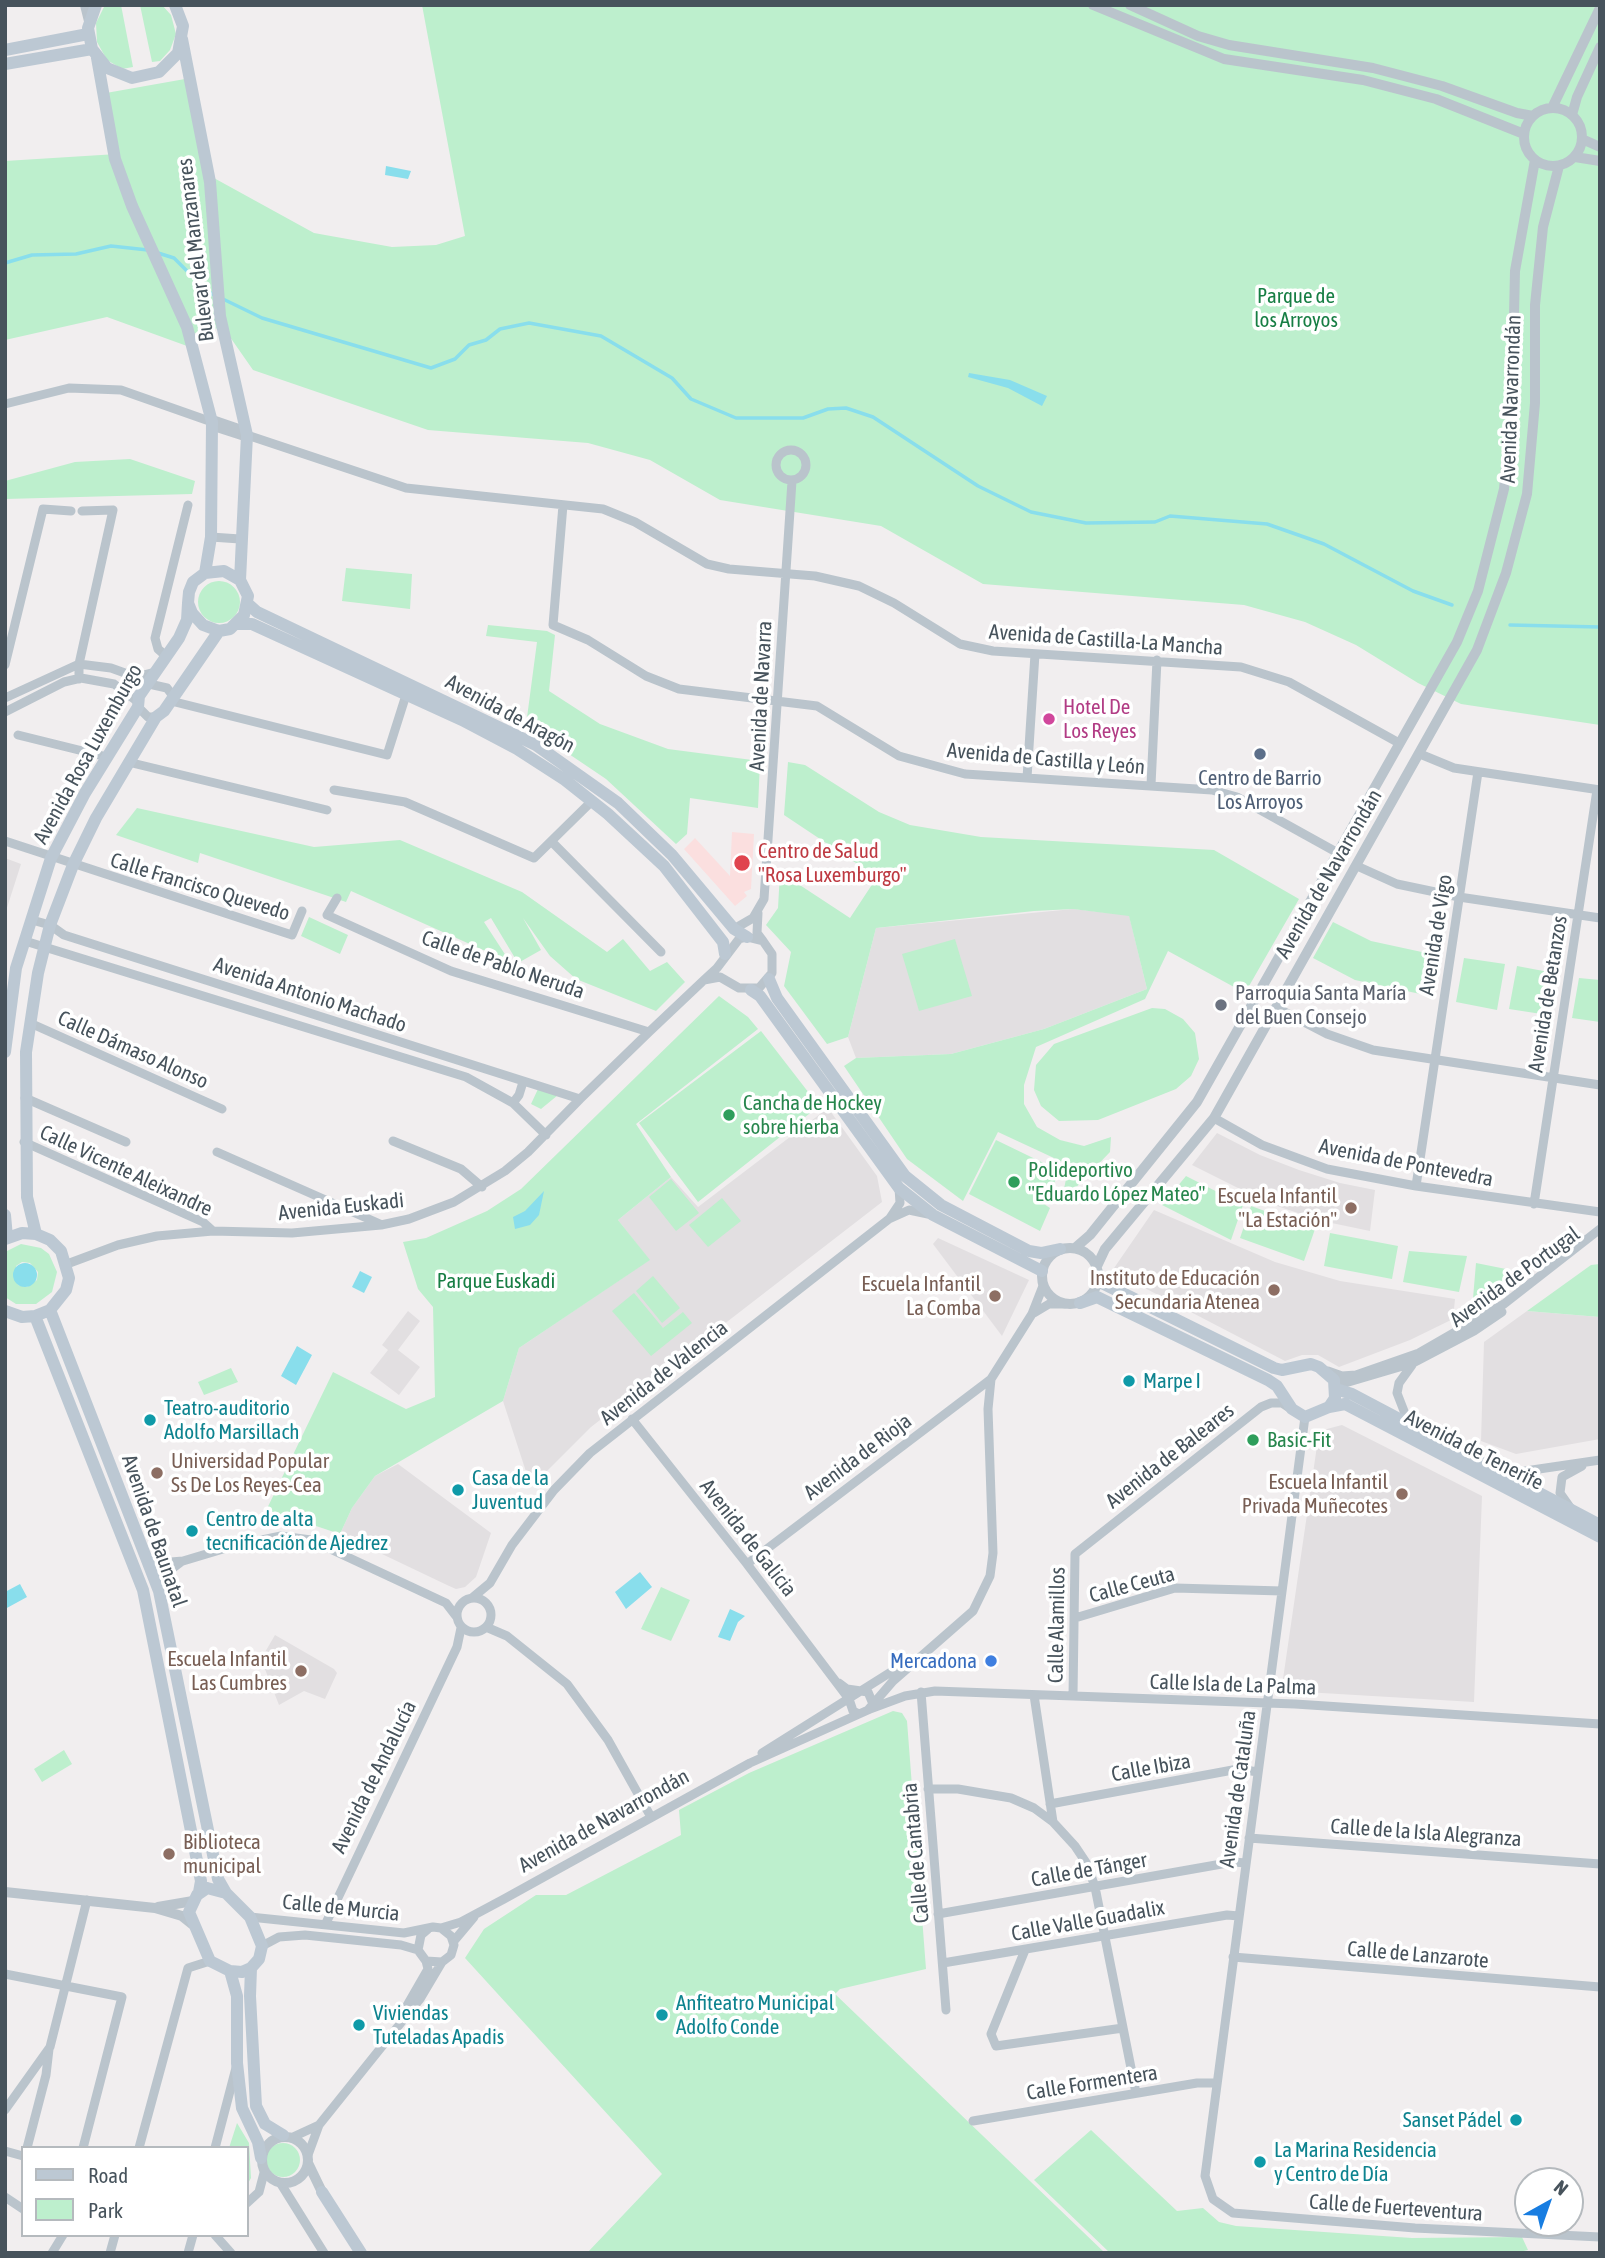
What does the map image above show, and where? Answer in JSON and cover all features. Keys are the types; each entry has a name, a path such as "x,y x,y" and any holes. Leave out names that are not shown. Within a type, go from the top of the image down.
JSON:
{"main road":[{"path":"5,50 89,28 96,5"},
{"name":"Bulevar del Manzanares","path":"175,5 183,26 182,39 211,182 219,306 246,434 240,580"},
{"name":"Bulevar del Manzanares","path":"89,28 115,159 132,206 187,327 212,422 211,537 205,573"},
{"path":"5,64 94,53 118,75 146,77 170,64 182,39"},
{"path":"188,603 192,613 203,625 219,631 237,624 248,604 248,596 240,580 224,571 205,573"},
{"name":"Avenida Rosa Luxemburgo","path":"5,1052 9,989 51,858 187,620 193,582 205,573"},
{"name":"Avenida de Aragón","path":"248,604 257,612 536,745 618,803 673,855 734,929 747,937"},
{"name":"Avenida de Aragón","path":"237,624 252,624 517,749 593,801 664,866 723,942 724,956"},
{"name":"Avenida Rosa Luxemburgo","path":"37,1234 27,1197 25,1098 30,1023 50,925 73,865 128,762 156,717 172,699 219,631"},
{"path":"769,979 777,998 905,1176 941,1205 1029,1251 1060,1249"},
{"path":"751,989 768,1006 898,1188 933,1215 1042,1271"},
{"path":"5,1215 6,1238 22,1233 37,1234 50,1240 61,1251 67,1264 66,1290 50,1310 35,1316 22,1317 5,1311"},
{"path":"1080,1303 1097,1297 1268,1380 1283,1394 1292,1409 1305,1417 1329,1407 1335,1387 1328,1371 1311,1364 1294,1369 1274,1368 1098,1281"},
{"name":"Avenida de Baunatal","path":"50,1310 159,1591 218,1879 226,1894"},
{"name":"Avenida de Baunatal","path":"35,1316 143,1590 201,1881 196,1897"},
{"path":"1283,1394 1285,1380 1294,1369"},
{"name":"Avenida de Tenerife","path":"1335,1387 1600,1525"},
{"name":"Avenida de Tenerife","path":"1329,1407 1345,1404 1600,1537"},
{"path":"207,1888 226,1894 250,1917 262,1946 259,1959 251,1968 242,1972 230,1971 210,1961 189,1912 196,1897 207,1888"},
{"path":"251,1968 256,2106 265,2124 288,2136"},
{"path":"230,1971 237,1996 237,2063 242,2108 258,2143 261,2158"},
{"path":"322,2192 361,2253"}],"street":[{"path":"85,5 89,28"},
{"path":"1093,5 1224,59 1363,80 1436,99 1524,134"},
{"path":"1130,5 1198,36 1229,45 1373,68 1442,86 1517,113 1533,116 1552,108 1600,8"},
{"path":"1572,115 1600,47"},
{"path":"1552,108 1572,115 1580,126 1582,139 1575,157"},
{"path":"1533,116 1524,134 1525,143 1535,160 1546,165 1559,166 1575,157 1600,161"},
{"path":"1582,139 1600,147"},
{"name":"Avenida Navarrondán","path":"1426,696 1457,642 1478,591 1504,489 1512,403 1514,271 1535,160"},
{"name":"Avenida Navarrondán","path":"1447,704 1477,650 1497,599 1514,548 1527,494 1535,402 1535,305 1543,227 1559,166"},
{"name":"Avenida de Castilla-La Mancha","path":"5,404 69,388 121,390 406,488 603,509 635,522 707,564 786,575 815,576 859,586 894,603 960,644 993,651 1241,667 1267,674 1289,682 1399,743"},
{"name":"Avenida de Navarra","path":"758,911 764,900 768,862 792,481"},
{"path":"166,656 158,649 155,638 188,505"},
{"name":"Avenida de Castilla y León","path":"564,505 554,625 588,640 646,676 679,689 817,706 899,756 935,768 965,774 1212,790 1237,797 1338,853"},
{"path":"5,665 43,509 71,510"},
{"path":"79,679 79,664 113,510 82,511"},
{"path":"211,537 240,539"},
{"path":"1027,778 1035,654"},
{"path":"1151,785 1157,660"},
{"path":"5,698 79,664 111,668 143,678 157,671"},
{"path":"5,712 64,682 79,679 114,684 148,717 156,717"},
{"path":"149,684 167,688 172,699 387,755 406,695"},
{"name":"Avenida de Navarrondán","path":"1075,1248 1090,1235 1194,1107 1255,1004 1426,696"},
{"name":"Avenida de Navarrondán","path":"1097,1266 1105,1249 1213,1118 1447,704"},
{"path":"18,735 107,757"},
{"path":"1399,743 1439,764 1598,790"},
{"path":"128,762 327,810"},
{"name":"Avenida de Vigo","path":"1416,1186 1478,772"},
{"path":"334,789 405,802 534,859 593,801"},
{"name":"Avenida de Betanzos","path":"1534,1204 1598,790"},
{"path":"5,841 73,865"},
{"path":"552,842 661,952"},
{"path":"1338,853 1397,884 1459,897 1600,918"},
{"name":"Calle Francisco Quevedo","path":"73,865 292,935 302,911"},
{"name":"Calle de Pablo Neruda","path":"337,898 327,915 451,971 649,1032"},
{"path":"734,929 758,911"},
{"path":"704,980 720,977 751,989 769,979 774,958 757,933 758,911"},
{"name":"Avenida Antonio Machado","path":"32,920 50,925 64,935 79,940 580,1099"},
{"path":"731,983 724,969 724,956 739,939 747,937 763,941"},
{"path":"77,956 79,940"},
{"name":"Avenida Antonio Machado","path":"25,941 466,1077 513,1103 546,1135"},
{"name":"Avenida Euskadi","path":"67,1264 118,1245 157,1236 213,1231 292,1233 381,1225 432,1211 482,1187 546,1135 704,980 724,956"},
{"path":"1261,992 1276,1008"},
{"path":"1255,1004 1276,1008 1338,1038 1373,1050 1434,1062 1600,1085"},
{"name":"Calle Dámaso Alonso","path":"30,1023 222,1109"},
{"path":"513,1103 523,1082"},
{"path":"25,1098 126,1142"},
{"path":"1194,1107 1213,1118"},
{"name":"Avenida de Pontevedra","path":"1213,1118 1262,1145 1327,1169 1416,1186 1600,1212"},
{"path":"393,1141 461,1169 482,1187"},
{"name":"Calle Vicente Aleixandre","path":"24,1142 204,1222 213,1231"},
{"path":"217,1152 381,1225"},
{"path":"889,1219 900,1203 898,1188"},
{"path":"889,1219 909,1210 933,1215"},
{"name":"Avenida de Valencia","path":"472,1598 490,1583 512,1545 554,1490 590,1453 889,1219"},
{"name":"Avenida de Portugal","path":"1328,1371 1342,1376 1356,1375 1419,1353 1504,1304 1600,1229"},
{"name":"Avenida de Portugal","path":"1335,1387 1413,1363 1474,1331 1600,1237"},
{"path":"1032,1314 1049,1304 1065,1304 1080,1303 1092,1294 1098,1281 1097,1266 1088,1254 1075,1248 1060,1249 1048,1257 1042,1271 1043,1286 1052,1298 1065,1304"},
{"name":"Avenida de Navarrondán","path":"441,1928 477,1913 750,1763 867,1710 893,1681 973,1611 990,1576 993,1553 988,1409 991,1378 1032,1314 1043,1286"},
{"path":"1410,1425 1400,1408 1397,1393 1399,1383 1413,1363"},
{"name":"Avenida de Rioja","path":"747,1564 991,1378"},
{"name":"Avenida de Baleares","path":"1075,1554 1261,1407 1282,1403 1292,1409"},
{"name":"Avenida de Cataluña","path":"1233,2213 1213,2199 1205,2176 1305,1417"},
{"name":"Avenida de Galicia","path":"632,1419 747,1564 849,1699 850,1706 867,1710"},
{"path":"1504,1474 1600,1460"},
{"path":"1574,1512 1560,1493 1562,1477 1586,1463"},
{"path":"146,1556 159,1563 183,1561 233,1546 281,1536 311,1540 446,1602 462,1602 472,1598 488,1605 491,1617 507,1636 567,1684 608,1740 651,1817"},
{"name":"Calle Alamillos","path":"1073,1696 1075,1554"},
{"path":"159,1591 164,1576 183,1561"},
{"name":"Avenida de Valencia","path":"488,1605 490,1583"},
{"name":"Calle Ceuta","path":"1075,1618 1175,1588 1282,1591"},
{"path":"446,1602 461,1628 474,1633 486,1628 491,1617"},
{"path":"456,1616 462,1602"},
{"name":"Avenida de Andalucía","path":"326,1923 457,1647 461,1628"},
{"path":"486,1628 507,1636"},
{"name":"Avenida de Andalucía","path":"457,1647 474,1633"},
{"name":"Avenida de Navarrondán","path":"750,1763 783,1737 849,1699 941,1640"},
{"path":"834,1680 846,1689 868,1692 867,1710"},
{"name":"Calle Isla de La Palma","path":"867,1710 920,1692 1267,1702 1600,1724"},
{"name":"Calle de Cantabria","path":"920,1692 946,2010"},
{"path":"1034,1695 1053,1822"},
{"name":"Calle Ibiza","path":"1050,1804 1238,1769 1258,1772"},
{"path":"928,1789 958,1789 1011,1798 1053,1822 1087,1864 1094,1886 1136,2094"},
{"name":"Calle de la Isla Alegranza","path":"1249,1838 1600,1864"},
{"name":"Calle de Tánger","path":"938,1914 1233,1862 1246,1863"},
{"path":"5,1892 155,1908 182,1916 192,1924"},
{"path":"155,1908 196,1897"},
{"path":"28,2146 87,1900"},
{"name":"Avenida de Navarrondán","path":"453,1942 477,1913"},
{"name":"Calle Valle Guadalix","path":"943,1964 1227,1915 1239,1916"},
{"name":"Calle de Murcia","path":"250,1917 404,1933 428,1929"},
{"path":"297,2179 308,2159 319,2125 393,2028 420,1999 442,1962 451,1955 453,1942 448,1932 441,1928 428,1929 421,1935 418,1950 428,1969 393,2028"},
{"name":"Calle de Murcia","path":"262,1946 279,1937 306,1935 401,1945 418,1950"},
{"path":"1025,1950 991,2034 996,2046 1123,2028"},
{"name":"Calle de Lanzarote","path":"1233,1957 1600,1987"},
{"path":"140,2146 188,1968 210,1961"},
{"path":"426,1961 442,1962"},
{"path":"5,1975 122,1997 84,2146"},
{"path":"5,2110 50,2048"},
{"path":"216,2146 237,2063"},
{"name":"Calle Formentera","path":"973,2121 1197,2083 1216,2083"},
{"path":"248,2202 259,2192 264,2173 261,2158 268,2145 319,2125"},
{"path":"288,2136 308,2159 322,2192"},
{"path":"264,2173 281,2184 324,2253"},
{"path":"281,2184 297,2179 306,2181 322,2192"},
{"path":"5,2197 21,2208"},
{"name":"Calle de Fuerteventura","path":"1233,2213 1415,2228 1600,2237"},
{"path":"52,2253 62,2237"},
{"path":"188,2253 195,2237"},
{"path":"217,2237 231,2253"}],"shaded area":[{"name":"Centro de Salud \"Rosa Luxemburgo\"","path":"732,832 754,834 751,889 744,892 747,896 735,906 684,849 695,838 730,876"},
{"path":"5,858 21,864 5,914"},
{"path":"1073,909 1129,915 1147,989 1044,1029 951,1054 856,1058 848,1037 876,928"},
{"path":"828,1108 877,1176 882,1202 591,1427 531,1487 503,1401 519,1348 649,1260 618,1220 671,1177 698,1207"},
{"path":"1217,1133 1260,1155 1299,1170 1340,1183 1375,1190 1370,1231 1322,1221 1268,1203 1192,1165"},
{"name":"Instituto de Educación Secundaria Atenea","path":"1154,1210 1275,1262 1340,1281 1455,1299 1453,1319 1410,1340 1339,1367 1318,1355 1302,1355 1285,1361 1112,1271"},
{"path":"938,1238 1029,1280 1002,1336 933,1244"},
{"path":"408,1311 420,1321 398,1350 420,1367 399,1395 370,1373 388,1350 382,1345"},
{"path":"1527,1311 1600,1317 1600,1439 1516,1454 1481,1441 1484,1342"},
{"path":"1342,1425 1482,1496 1474,1702 1288,1691 1283,1679 1318,1439 1327,1429"},
{"path":"398,1464 491,1533 476,1577 465,1587 456,1589 340,1534 352,1508 375,1476"},
{"name":"Escuela Infantil Las Cumbres","path":"275,1635 334,1669 337,1673 325,1699 304,1691 279,1705 261,1659"}],"green space":[{"path":"105,5 121,5 133,67 122,69 107,60 97,42 96,23"},
{"path":"140,5 162,5 171,15 176,34 170,50 160,61 152,62"},
{"name":"Parque de los Arroyos","path":"422,5 1600,5 1600,725 1461,704 1418,683 1356,645 1305,622 1244,605 983,584 881,526 720,500 650,460 588,443 428,430 253,370 223,327 192,334 187,346 107,317 5,340 5,161 117,154 106,93 185,79 203,172 314,233 392,247 436,245 465,236"},
{"path":"130,459 195,481 192,494 5,499 5,481 75,462"},
{"path":"346,568 412,574 410,609 342,601"},
{"path":"219,581 234,587 240,602 234,617 219,623 204,617 198,602 204,587"},
{"path":"488,625 547,631 555,635 549,691 600,724 668,749 760,761 758,808 690,798 687,834 676,844 606,779 526,725 537,642 486,636"},
{"path":"788,762 805,765 879,812 910,825 981,837 1214,850 1299,899 1245,993 1168,951 1145,999 1036,1047 1024,1085 1024,1104 1037,1127 1060,1140 1084,1146 1111,1137 1110,1152 1061,1203 1069,1165 998,1132 963,1201 907,1159 844,1066 856,1058 951,1054 1044,1029 1147,989 1129,916 1073,909 876,928 848,1037 827,1044 784,986 791,952 766,925 778,908 780,872 850,918 877,877 784,815"},
{"path":"137,808 314,847 400,840 522,892 607,952 623,939 650,971 667,962 685,982 656,1011 576,979 550,956 523,918 541,950 518,963 491,918 484,922 510,962 351,891 346,902 200,853 198,863 116,835"},
{"path":"309,917 348,935 340,954 301,936"},
{"path":"1333,922 1371,941 1431,954 1425,995 1355,980 1313,958"},
{"path":"955,939 972,996 919,1011 902,954"},
{"path":"1464,958 1505,964 1497,1010 1456,1002"},
{"path":"1517,966 1554,973 1548,1015 1509,1009"},
{"path":"1579,978 1600,980 1600,1022 1572,1018"},
{"name":"Parque Euskadi","path":"719,996 748,1017 758,1029 636,1124 671,1177 618,1220 650,1260 519,1348 503,1401 375,1476 352,1508 340,1534 307,1523 261,1521 333,1372 406,1409 435,1397 433,1307 418,1289 403,1242 426,1238 487,1211 521,1189"},
{"path":"1152,1008 1165,1009 1183,1019 1195,1033 1199,1059 1191,1076 1176,1089 1098,1120 1059,1121 1041,1106 1034,1090 1036,1065 1054,1044"},
{"name":"Cancha de Hockey sobre hierba","path":"761,1031 819,1106 698,1202 639,1123"},
{"path":"538,1089 558,1095 541,1109 531,1104"},
{"name":"Polideportivo \"Eduardo López Mateo\"","path":"996,1140 1060,1171 1044,1204 1050,1208 1040,1231 969,1194"},
{"path":"1186,1176 1243,1205 1231,1240 1162,1205"},
{"path":"671,1179 699,1213 676,1231 649,1197"},
{"path":"722,1198 741,1221 708,1247 689,1225"},
{"path":"1251,1206 1315,1229 1304,1261 1240,1238"},
{"path":"1330,1233 1398,1246 1392,1279 1324,1266"},
{"path":"21,1244 41,1248 49,1254 57,1272 52,1292 36,1304 16,1304 5,1297 5,1252","holes":["22,1262 30,1263 38,1272 37,1280 27,1287 18,1285 16,1266"]},
{"path":"1409,1251 1467,1256 1459,1292 1403,1282"},
{"path":"1476,1263 1521,1272 1472,1310"},
{"path":"1600,1264 1600,1317 1527,1311 1591,1265"},
{"path":"653,1276 680,1308 662,1323 636,1291"},
{"path":"634,1293 663,1328 683,1312 692,1323 651,1356 612,1311"},
{"path":"231,1368 238,1382 204,1395 198,1382"},
{"path":"661,1587 690,1600 671,1641 641,1629"},
{"path":"893,1711 902,1713 907,1721 926,1969 840,1989 835,1994 1105,2253 587,2253 662,2174 465,1958 484,1929 536,1895 566,1895 681,1835 679,1810 749,1773"},
{"path":"64,1750 72,1764 42,1782 34,1769"},
{"path":"237,2123 249,2143 251,2178 248,2183 248,2146 230,2146"},
{"path":"1091,2130 1177,2211 1203,2208 1219,2222 1236,2226 1412,2238 1522,2237 1528,2250 1515,2253 1110,2253 1034,2180"},
{"path":"283,2143 295,2148 300,2160 295,2172 283,2177 271,2172 266,2160 271,2148"}],"water":[{"path":"386,166 411,171 408,179 385,175"},
{"path":"969,373 1010,380 1047,396 1042,406 1008,388 968,377"},
{"path":"544,1191 539,1215 530,1225 515,1229 513,1217 525,1211"},
{"path":"25,1263 34,1266 37,1275 34,1284 25,1287 16,1284 13,1275 16,1266"},
{"path":"360,1271 372,1277 364,1293 352,1287"},
{"path":"297,1346 312,1355 296,1385 281,1376"},
{"path":"640,1572 652,1587 626,1609 615,1592"},
{"path":"20,1584 27,1597 5,1609 5,1592"},
{"path":"730,1609 745,1616 738,1622 730,1641 718,1637"}],"waterway":[{"path":"5,263 32,255 76,254 111,246 148,250"},
{"path":"158,253 174,258 207,291 216,296"},
{"path":"223,299 262,318 431,368 455,359 469,345 486,340 500,329 529,323 601,336 672,378 691,399 736,418 803,418 828,409 846,408 873,417 978,486 1031,512 1086,523 1155,522 1170,516 1267,524 1324,544 1413,591 1452,605"},
{"path":"1510,625 1600,627"}],"place":[{"name":"Hotel De Los Reyes","path":"1049,719"},
{"name":"Centro de Barrio Los Arroyos","path":"1260,754"},
{"name":"Centro de Salud \"Rosa Luxemburgo\"","path":"742,863"},
{"name":"Parroquia Santa María del Buen Consejo","path":"1221,1005"},
{"name":"Cancha de Hockey sobre hierba","path":"729,1115"},
{"name":"Polideportivo \"Eduardo López Mateo\"","path":"1014,1182"},
{"name":"Escuela Infantil \"La Estación\"","path":"1351,1208"},
{"name":"Instituto de Educación Secundaria Atenea","path":"1274,1290"},
{"name":"Escuela Infantil La Comba","path":"995,1296"},
{"name":"Marpe I","path":"1129,1381"},
{"name":"Teatro-auditorio Adolfo Marsillach","path":"150,1420"},
{"name":"Basic-Fit","path":"1253,1440"},
{"name":"Universidad Popular Ss De Los Reyes-Cea","path":"157,1473"},
{"name":"Casa de la Juventud","path":"458,1490"},
{"name":"Escuela Infantil Privada Muñecotes","path":"1402,1494"},
{"name":"Centro de alta tecnificación de Ajedrez","path":"192,1531"},
{"name":"Mercadona","path":"991,1661"},
{"name":"Escuela Infantil Las Cumbres","path":"301,1671"},
{"name":"Biblioteca municipal","path":"169,1854"},
{"name":"Anfiteatro Municipal Adolfo Conde","path":"662,2015"},
{"name":"Viviendas Tuteladas Apadis","path":"359,2025"},
{"name":"Sanset Pádel","path":"1516,2120"},
{"name":"La Marina Residencia y Centro de Día","path":"1260,2162"}]}
